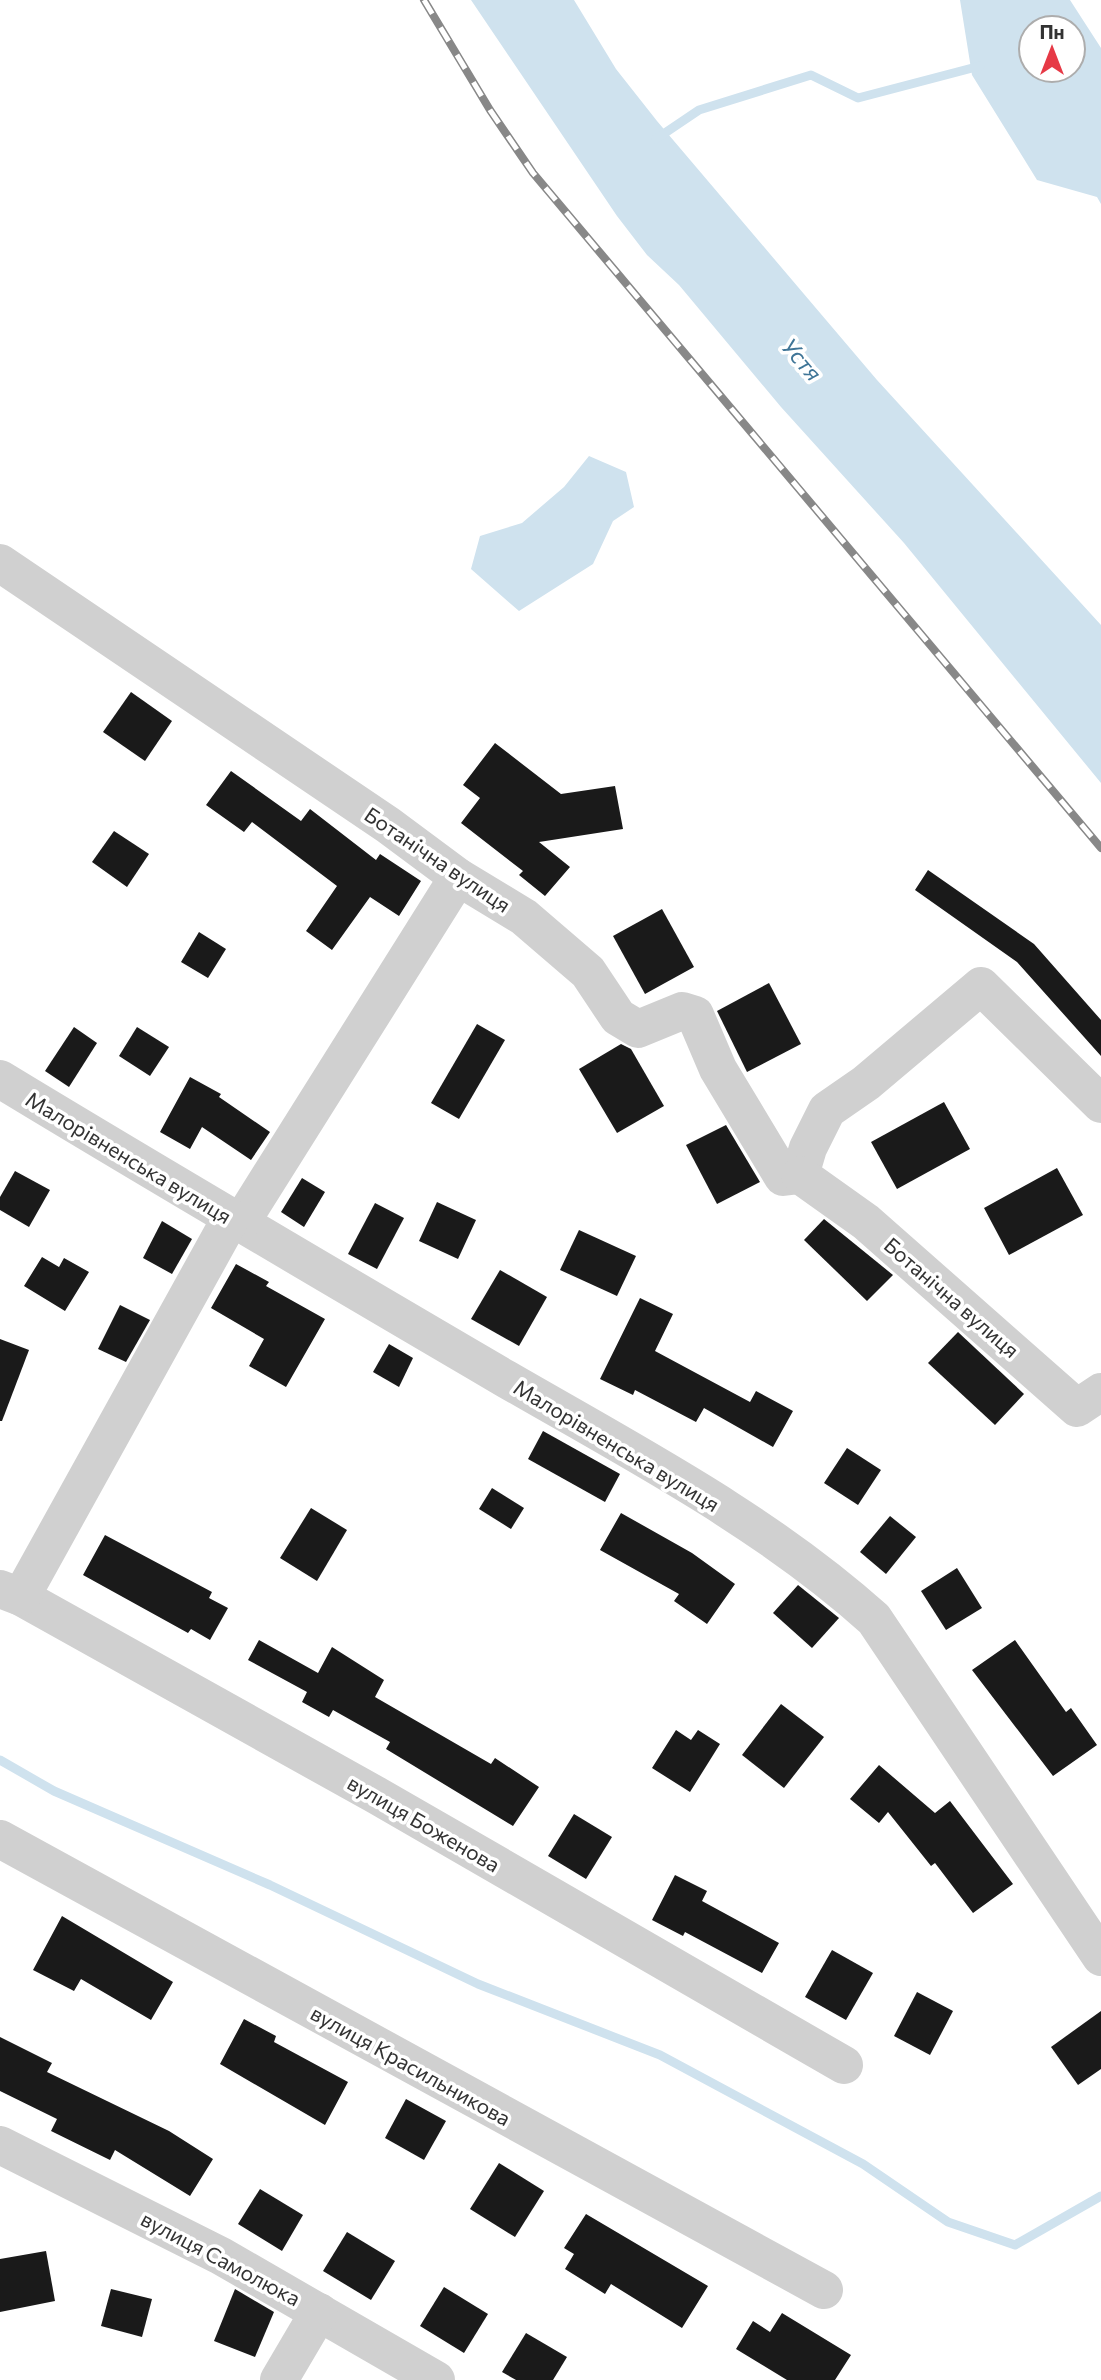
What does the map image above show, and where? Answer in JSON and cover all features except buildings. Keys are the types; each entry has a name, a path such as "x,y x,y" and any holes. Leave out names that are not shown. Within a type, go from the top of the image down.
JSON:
{"street":[{"name":"Ботанічна вулиця","path":"0,563 388,825 458,877 524,916 588,972 618,1017 638,1029 682,1011 695,1015 718,1069 783,1177 800,1175 866,1222 1077,1408 1101,1392"},
{"path":"11,1593 235,1221 458,877"},
{"path":"800,1175 808,1148 827,1110 866,1083 981,986 1101,1104"},
{"name":"Малорівненська вулиця","path":"0,1079 235,1221 693,1488 831,1581 874,1619 1101,1957"},
{"name":"вулиця Боженова","path":"11,1593 376,1795 844,2064"},
{"name":"вулиця Красильникова","path":"0,1839 824,2291"},
{"name":"вулиця Самолюка","path":"0,2145 221,2256 436,2380"},
{"path":"279,2380 319,2312"}],"water":[{"name":"Устя","path":"471,0 574,0 616,69 657,121 877,380 1101,625 1101,783 904,543 781,407 679,285 647,255 617,216"},
{"path":"960,0 1070,0 1079,14 1017,14 1017,84 1087,84 1087,26 1101,48 1101,204 1097,197 1037,180 972,75"},
{"path":"589,456 626,472 634,507 613,521 593,564 519,611 471,569 480,536 522,523 564,487"}],"waterway":[{"path":"656,139 699,110 811,75 858,98 980,66"},
{"path":"0,1760 54,1791 270,1885 478,1984 660,2055 863,2164 948,2222 1015,2245 1101,2196"}],"railway":[{"path":"424,0 490,110 533,173 1101,848"}]}
